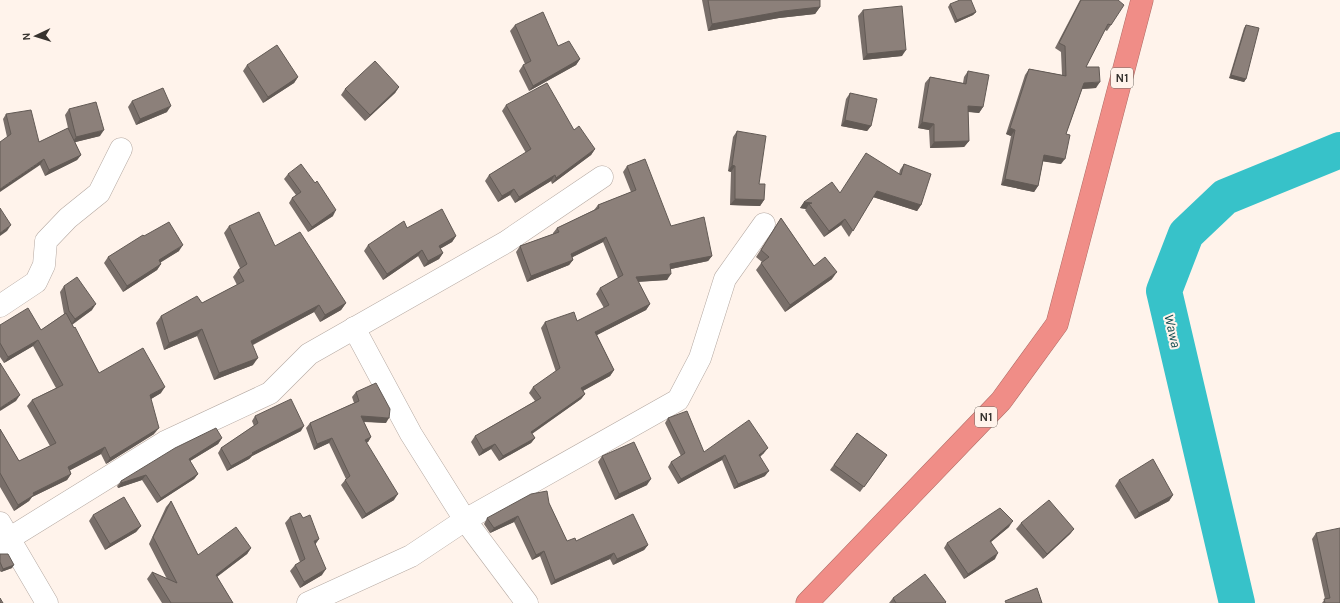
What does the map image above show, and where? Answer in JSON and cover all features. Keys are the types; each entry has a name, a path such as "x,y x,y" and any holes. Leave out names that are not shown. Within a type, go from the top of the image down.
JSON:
{"highway":[{"name":"N1","path":"807,603 1001,401 1057,324 1142,0"}],"street":[{"path":"1,302 36,282 44,265 46,241 68,218 99,193 121,149"},
{"path":"47,603 3,536 165,442 270,393 309,354 506,242 602,177"},
{"path":"308,603 412,556 464,520 678,400 700,358 725,279 764,224"},
{"path":"354,328 411,434 464,520 527,603"}],"building":[{"path":"708,0 820,0 820,7 784,11 712,24"},
{"path":"960,0 971,0 976,12 957,20 950,4"},
{"path":"1081,0 1118,0 1124,5 1111,25 1108,24 1086,67 1099,67 1100,82 1084,83 1066,134 1070,135 1065,159 1044,155 1038,186 1005,179 1015,130 1010,128 1029,69 1066,76 1065,46 1059,43"},
{"path":"902,6 906,50 867,54 863,10"},
{"path":"543,12 558,46 569,41 580,59 533,86 523,65 531,61 515,25"},
{"path":"1246,25 1259,28 1246,79 1231,75"},
{"path":"277,45 298,77 268,97 247,65"},
{"path":"375,61 399,87 370,115 345,89"},
{"path":"968,71 989,75 983,107 968,106 969,141 934,142 934,124 922,122 930,77 966,84"},
{"path":"547,83 574,130 579,126 595,149 556,178 555,175 519,197 514,189 502,196 489,175 531,149 506,105"},
{"path":"163,88 171,106 140,119 132,101"},
{"path":"850,93 877,99 871,126 845,120"},
{"path":"96,102 104,130 76,137 69,109"},
{"path":"31,110 39,142 68,128 81,155 49,170 44,159 0,189 0,142 11,134 6,114"},
{"path":"737,131 766,136 759,184 765,184 764,200 735,199 735,166 732,165"},
{"path":"866,153 901,175 904,164 931,174 921,205 877,191 853,231 845,219 829,231 809,204 812,203 804,202 832,182 840,193"},
{"path":"645,159 671,226 704,217 712,256 670,264 671,274 636,277 650,304 595,332 614,370 581,388 585,394 531,432 535,438 503,456 495,444 483,450 475,436 541,398 533,387 560,368 545,322 574,312 577,321 609,305 600,288 623,275 606,237 571,254 573,260 531,276 520,246 559,232 557,228 599,208 598,205 636,190 627,166"},
{"path":"301,164 315,183 317,181 336,210 312,227 292,198 301,192 288,174"},
{"path":"0,208 11,225 0,233"},
{"path":"442,209 456,236 439,246 443,253 428,261 422,250 387,274 368,245 404,221 407,228"},
{"path":"259,212 275,246 300,232 346,303 325,315 319,305 251,341 258,358 219,373 202,329 169,343 161,316 197,296 202,303 244,281 238,270 247,264 229,226"},
{"path":"781,218 814,266 825,257 837,272 790,305 761,263 769,257 761,250"},
{"path":"169,222 183,245 159,260 161,264 127,286 108,257 143,235 144,236"},
{"path":"77,277 96,304 75,319 69,311 64,286"},
{"path":"28,308 41,330 66,313 99,373 143,348 165,387 150,395 159,428 110,458 105,447 68,467 71,474 33,493 34,495 18,505 0,473 0,429 19,461 56,443 32,400 63,385 38,340 8,357 0,343 0,325"},
{"path":"0,363 20,395 0,408"},
{"path":"376,383 390,409 389,418 361,416 371,437 365,440 398,494 366,514 345,480 350,476 332,438 317,444 310,423 359,401 356,392"},
{"path":"291,399 304,426 252,453 253,454 231,466 221,448 258,423 255,416"},
{"path":"687,411 704,452 749,420 768,448 759,455 769,471 738,484 725,455 681,479 671,462 685,453 668,418"},
{"path":"216,428 222,438 189,459 198,474 161,498 146,475 121,483 121,481 175,448"},
{"path":"857,433 887,455 864,487 834,465"},
{"path":"634,442 651,479 619,494 602,456"},
{"path":"1153,459 1173,495 1139,513 1119,480"},
{"path":"547,491 549,503 567,541 575,538 576,541 633,514 648,545 617,559 614,553 555,580 544,551 536,555 518,516 494,528 487,518 531,494"},
{"path":"124,497 141,526 110,544 93,515"},
{"path":"1049,500 1074,529 1047,554 1021,523"},
{"path":"171,501 198,555 236,527 251,548 216,575 233,603 171,603 152,572 177,583 153,537"},
{"path":"1000,508 1013,521 990,541 998,553 968,574 947,543"},
{"path":"300,513 303,518 310,515 319,539 314,541 326,569 304,582 295,565 305,559 290,517"},
{"path":"1340,528 1340,603 1325,603 1324,599 1330,598 1316,533"},
{"path":"0,554 8,554 14,565 3,569 0,562"},
{"path":"925,574 946,602 945,603 896,603 893,598"},
{"path":"1037,588 1042,603 1006,603 1005,601"}],"waterway":[{"name":"Wawa","path":"1237,603 1164,291 1186,234 1225,197 1340,150"}]}
